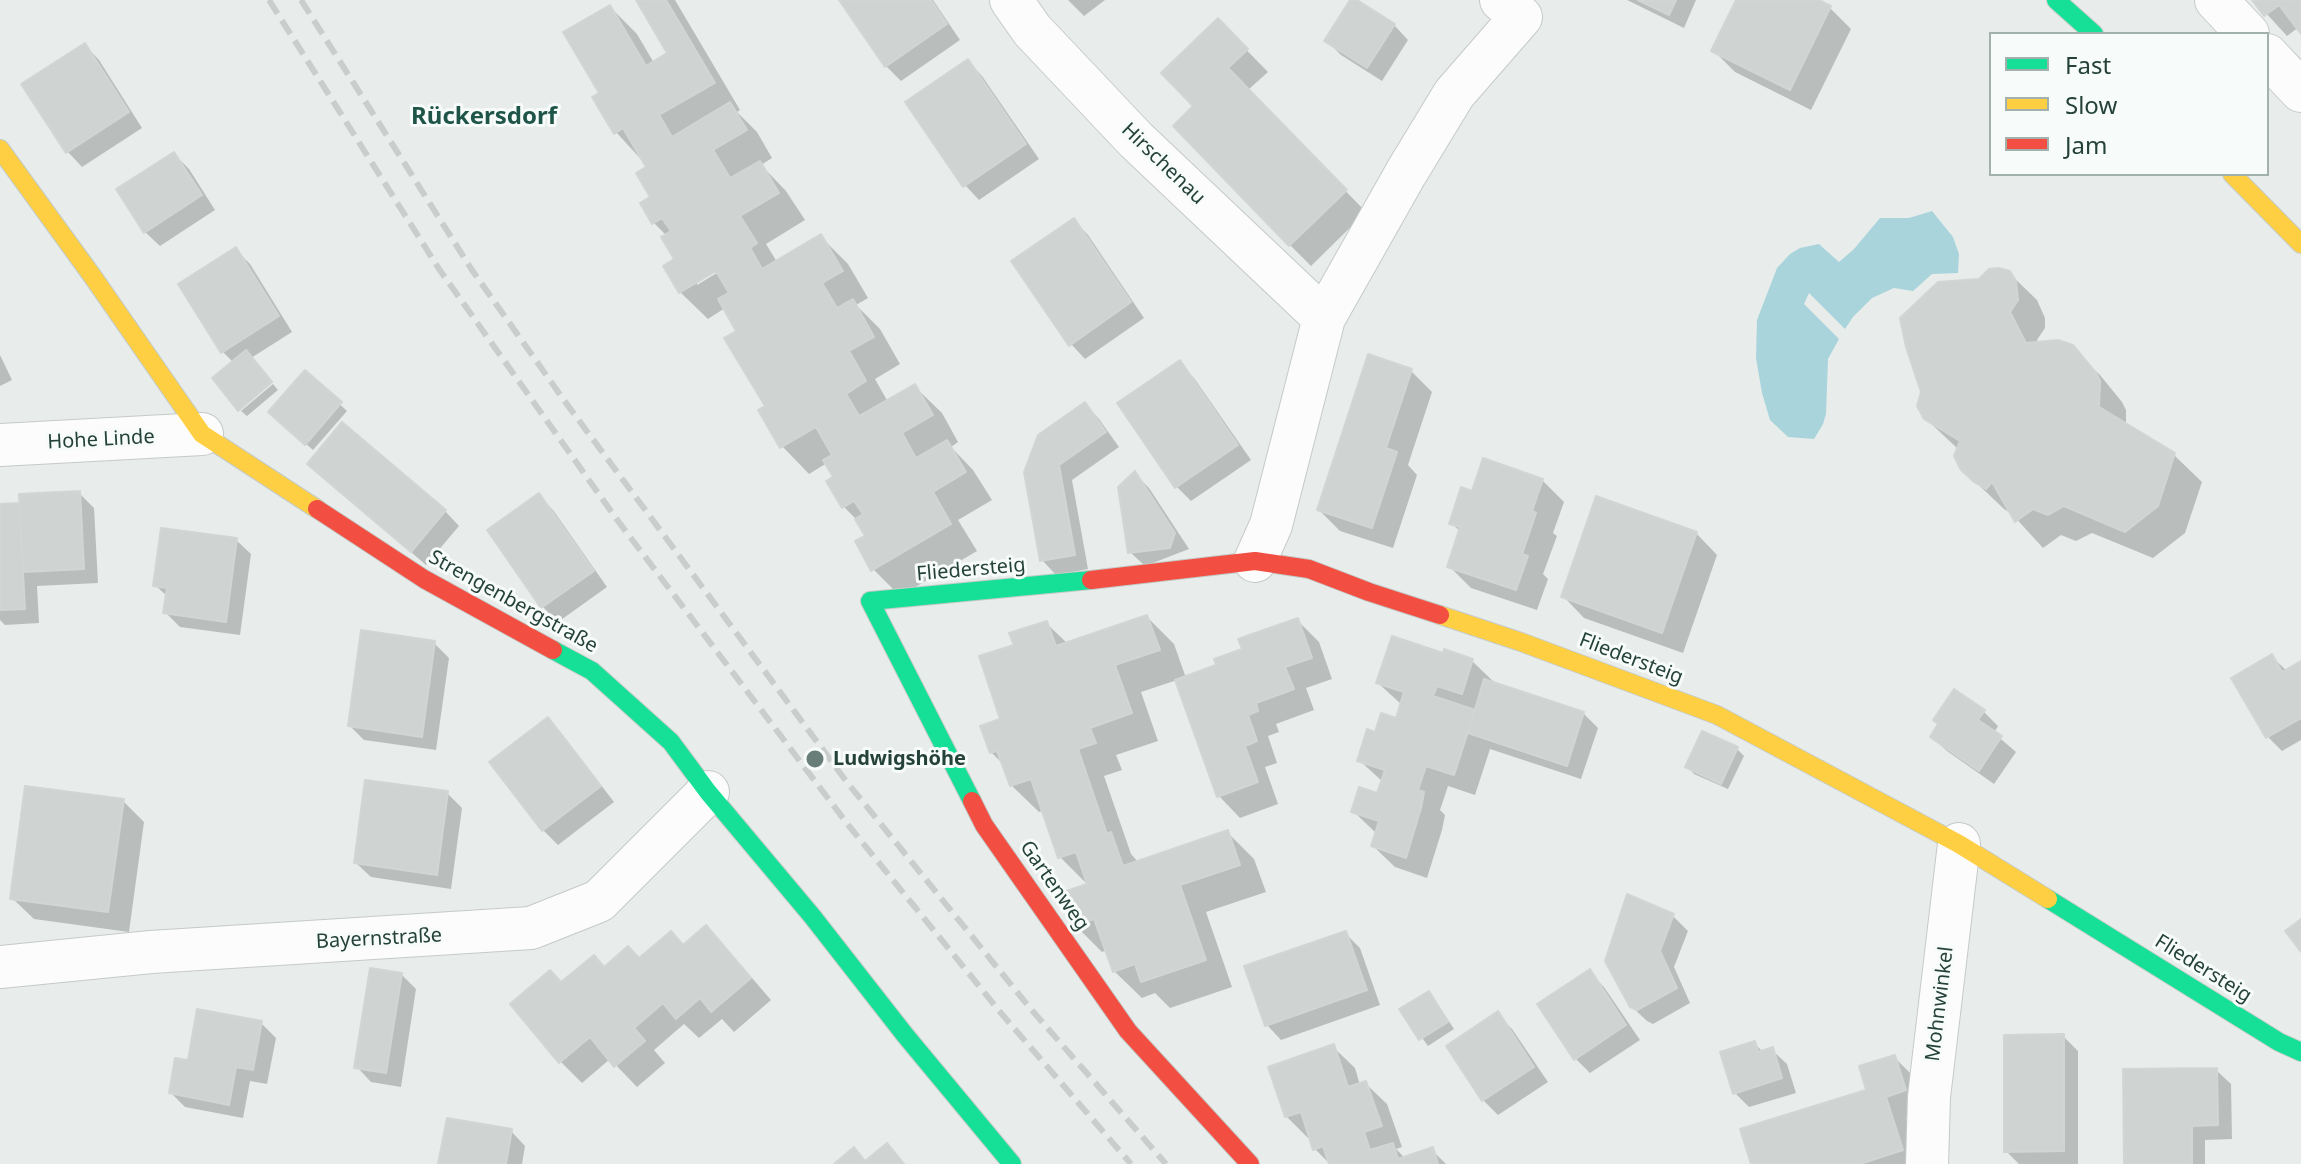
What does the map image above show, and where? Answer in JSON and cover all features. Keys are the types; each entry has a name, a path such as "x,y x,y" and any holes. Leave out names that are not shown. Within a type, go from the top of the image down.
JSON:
{"street":[{"name":"Hirschenau","path":"1011,0 1032,30 1136,140 1324,318"},
{"path":"1255,561 1271,525 1324,318 1454,94 1521,17 1501,0"},
{"path":"2056,0 2092,32"},
{"path":"2216,0 2246,32"},
{"path":"2269,57 2301,91"},
{"name":"Strengenbergstraße","path":"0,149 202,434 424,579 592,671 671,742 708,792 1012,1164"},
{"path":"2234,176 2301,244"},
{"name":"Hohe Linde","path":"0,445 202,434"},
{"name":"Fliedersteig","path":"870,601 1019,588 1255,561 1309,569 1521,642 1717,715 1959,844 2279,1042 2301,1052"},
{"name":"Gartenweg","path":"870,601 984,825 1128,1031 1250,1164"},
{"name":"Bayernstraße","path":"0,967 151,952 531,928 599,901 708,792"},
{"name":"Mohnwinkel","path":"1927,1164 1929,1097 1959,844"}],"water":[{"path":"1932,211 1953,237 1959,254 1958,273 1932,274 1913,291 1894,288 1872,298 1845,329 1809,293 1804,304 1839,339 1828,359 1823,424 1814,439 1788,437 1770,420 1756,358 1757,320 1777,268 1800,248 1819,244 1839,262 1880,218 1909,218"}],"building":[{"path":"636,0 666,0 715,83 659,115 672,137 730,102 747,130 713,150 730,178 760,161 779,193 740,216 757,243 750,248 762,269 821,234 843,271 822,283 837,308 853,299 874,337 849,351 866,381 846,394 859,416 915,384 933,415 902,433 916,458 947,440 966,472 933,492 951,524 871,571 855,541 865,536 855,519 863,514 854,501 842,508 826,481 833,477 823,460 832,455 816,427 780,448 758,410 765,406 724,338 736,331 718,299 729,293 716,271 679,293 663,266 674,259 661,237 671,231 662,218 652,224 640,203 650,197 636,173 646,167 623,128 614,134 592,97 599,93 563,32 610,5 646,66 667,53"},
{"path":"839,0 931,0 947,24 885,67"},
{"path":"1350,0 1357,0 1395,24 1367,68 1324,41"},
{"path":"1638,0 1676,0 1669,15"},
{"path":"1736,0 1819,0 1831,6 1790,90 1711,51"},
{"path":"2252,0 2301,0 2301,34 2279,5 2264,16"},
{"path":"1218,18 1248,49 1228,68 1347,190 1289,246 1173,126 1193,106 1161,73"},
{"path":"85,43 129,112 66,153 21,84"},
{"path":"968,59 1026,144 963,187 905,102"},
{"path":"174,152 202,195 144,233 116,189"},
{"path":"1074,218 1131,302 1069,346 1011,261"},
{"path":"236,247 279,316 221,353 178,284"},
{"path":"1989,269 2010,271 2016,281 2018,300 2010,312 2026,343 2058,340 2073,345 2100,381 2099,407 2175,453 2158,506 2125,532 2064,506 2048,515 2033,509 2015,522 1992,482 1986,489 1961,470 1954,456 1960,441 1924,419 1917,406 1921,392 1900,318 1938,282 1979,279"},
{"path":"246,350 272,382 238,411 212,378"},
{"path":"1368,354 1412,369 1386,448 1397,452 1372,528 1317,510"},
{"path":"1180,360 1238,445 1175,488 1117,403"},
{"path":"305,370 342,402 305,445 268,412"},
{"path":"1085,402 1106,432 1059,465 1075,555 1040,561 1024,472 1038,435"},
{"path":"342,422 446,510 411,552 307,464"},
{"path":"1483,458 1543,479 1532,511 1536,513 1522,554 1528,556 1516,590 1447,567 1460,527 1449,524 1461,487 1472,491"},
{"path":"1135,471 1175,533 1170,548 1128,553 1118,487"},
{"path":"80,491 84,569 23,572 19,494"},
{"path":"539,493 594,571 541,608 487,530"},
{"path":"1596,496 1697,532 1662,633 1561,597"},
{"path":"19,503 25,609 0,610 0,504"},
{"path":"161,528 237,538 226,622 163,613 167,588 153,586"},
{"path":"1147,615 1160,650 1115,665 1132,713 1090,728 1096,743 1078,749 1107,834 1111,832 1123,866 1228,830 1240,865 1180,885 1206,960 1141,982 1135,964 1113,972 1094,919 1073,926 1061,893 1087,884 1076,852 1058,858 1031,779 1010,786 997,751 990,753 980,726 1000,719 979,656 1014,645 1009,633 1047,621 1056,646"},
{"path":"1298,618 1312,658 1285,667 1294,689 1256,703 1258,711 1248,715 1257,741 1245,746 1258,782 1217,797 1175,680 1216,665 1214,659 1242,649 1238,639"},
{"path":"361,630 435,641 422,737 348,726"},
{"path":"1392,636 1443,653 1444,649 1473,659 1462,694 1437,686 1433,696 1475,710 1454,775 1426,766 1418,790 1424,792 1421,808 1406,858 1371,846 1379,821 1351,812 1359,787 1377,793 1385,770 1357,761 1367,729 1375,732 1381,713 1396,718 1404,692 1376,683"},
{"path":"2272,654 2282,672 2301,661 2301,718 2266,738 2231,678"},
{"path":"1484,679 1584,712 1567,766 1468,733"},
{"path":"1954,689 1985,710 1978,720 2002,736 1979,771 1930,737 1938,724 1933,720"},
{"path":"548,717 601,786 542,831 489,762"},
{"path":"1702,731 1738,747 1721,784 1685,767"},
{"path":"365,780 448,791 437,875 354,863"},
{"path":"25,786 124,799 108,912 10,899"},
{"path":"1627,894 1674,914 1660,951 1677,988 1637,1010 1630,1007 1605,961"},
{"path":"2301,919 2301,952 2285,931"},
{"path":"706,925 751,978 711,1012 700,998 676,1019 663,1003 634,1028 645,1041 614,1067 590,1037 559,1063 510,1004 550,970 561,982 594,955 604,967 628,946 639,958 671,931 683,945"},
{"path":"1346,931 1367,990 1265,1026 1244,966"},
{"path":"370,968 402,973 386,1073 354,1068"},
{"path":"1590,969 1626,1025 1574,1060 1537,1004"},
{"path":"1429,991 1448,1022 1419,1040 1399,1009"},
{"path":"197,1009 262,1021 253,1070 236,1067 229,1105 169,1093 175,1058 188,1060"},
{"path":"1498,1011 1534,1067 1482,1101 1446,1046"},
{"path":"2064,1034 2064,1151 2004,1152 2004,1035"},
{"path":"1755,1041 1758,1052 1773,1047 1782,1078 1733,1094 1720,1052"},
{"path":"1334,1044 1348,1087 1366,1081 1382,1126 1364,1132 1370,1150 1393,1143 1398,1159 1433,1147 1438,1164 1329,1164 1323,1146 1313,1150 1301,1112 1285,1117 1268,1067"},
{"path":"1895,1055 1906,1090 1886,1097 1903,1150 1860,1164 1751,1164 1740,1129 1866,1090 1859,1066"},
{"path":"2217,1068 2218,1125 2192,1126 2192,1164 2124,1164 2123,1069"},
{"path":"447,1118 512,1129 506,1164 438,1164"},
{"path":"887,1143 904,1164 834,1164 854,1147 865,1161"}],"railway":[{"path":"269,0 439,269 618,521 849,826 1001,1013 1131,1164"},
{"path":"301,0 472,270 566,403 846,781 1030,1008 1166,1164"}],"traffic: fast":[{"path":"2056,0 2092,32"},
{"path":"972,801 870,601 1091,580"},
{"path":"553,650 592,671 671,742 708,792 1012,1164"},
{"path":"2048,899 2279,1042 2301,1052"}],"traffic: slow":[{"path":"0,149 202,434 317,509"},
{"path":"2234,176 2301,244"},
{"path":"1440,615 1717,715 1959,844 2048,899"}],"traffic: jam":[{"path":"317,509 424,579 553,650"},
{"path":"1091,580 1255,561 1309,569 1440,615"},
{"path":"972,801 984,825 1128,1031 1250,1164"}],"place":[{"name":"Ludwigshöhe","path":"815,759"}],"district":[{"name":"Rückersdorf","path":"484,117"}]}
